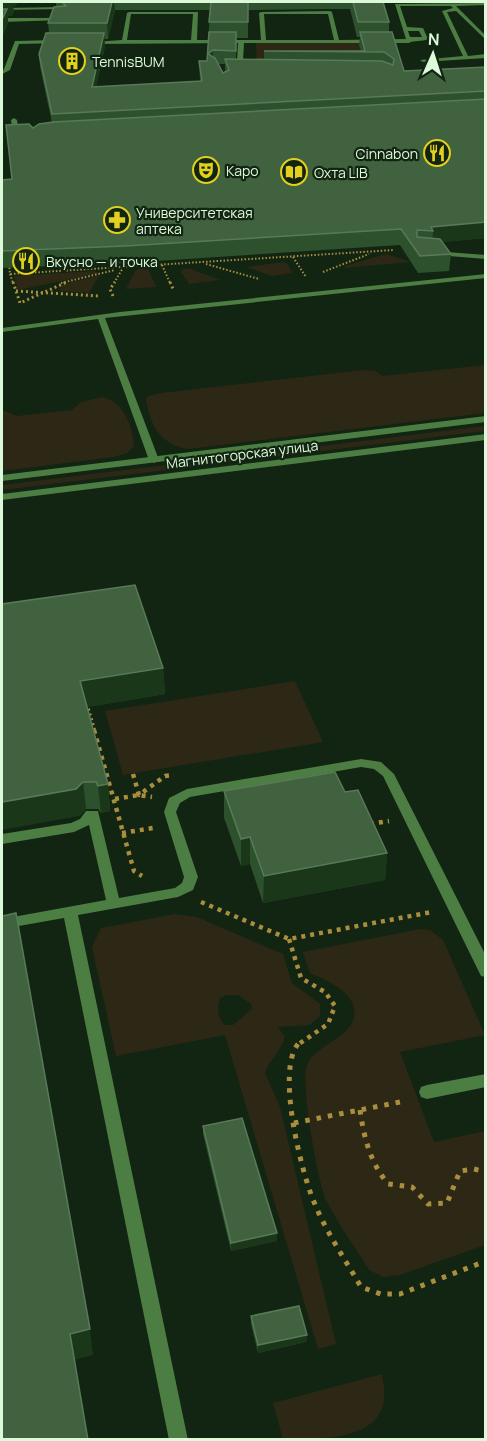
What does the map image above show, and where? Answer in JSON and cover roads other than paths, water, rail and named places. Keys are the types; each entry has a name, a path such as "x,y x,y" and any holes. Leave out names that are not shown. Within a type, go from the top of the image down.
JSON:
{"street":[{"path":"55,42 65,11 62,9 64,2"},
{"path":"452,4 486,39"},
{"path":"409,39 397,5 486,4"},
{"path":"2,9 62,9"},
{"path":"458,9 444,11 466,57"},
{"path":"264,41 261,13 330,12 336,41"},
{"path":"124,42 129,13 196,13 194,41"},
{"path":"2,20 62,20"},
{"path":"96,42 425,39 421,29 405,29"},
{"path":"236,68 248,68 240,62 241,41"},
{"path":"2,72 6,70 17,42 66,42"},
{"path":"423,60 486,57"},
{"path":"14,120 16,135 25,135"},
{"path":"426,252 486,257"},
{"path":"2,330 101,317 486,276"},
{"path":"101,317 154,460"},
{"name":"Магнитогорская улица","path":"2,478 486,419"},
{"name":"Магнитогорская улица","path":"2,498 486,438"},
{"path":"2,924 178,892 188,886 189,873 170,812 174,801 188,793 361,763 377,765 388,774 486,972"},
{"path":"2,839 74,827 85,822 92,814 114,904"},
{"path":"70,912 179,1440"},
{"path":"427,1092 486,1080"}],"place":[{"name":"TennisBUM","path":"72,61"},
{"name":"Cinnabon","path":"437,153"},
{"name":"Каро","path":"206,170"},
{"name":"Охта LIB","path":"294,172"},
{"name":"Университетская аптека","path":"117,220"},
{"name":"Вкусно — и точка","path":"26,261"}]}
